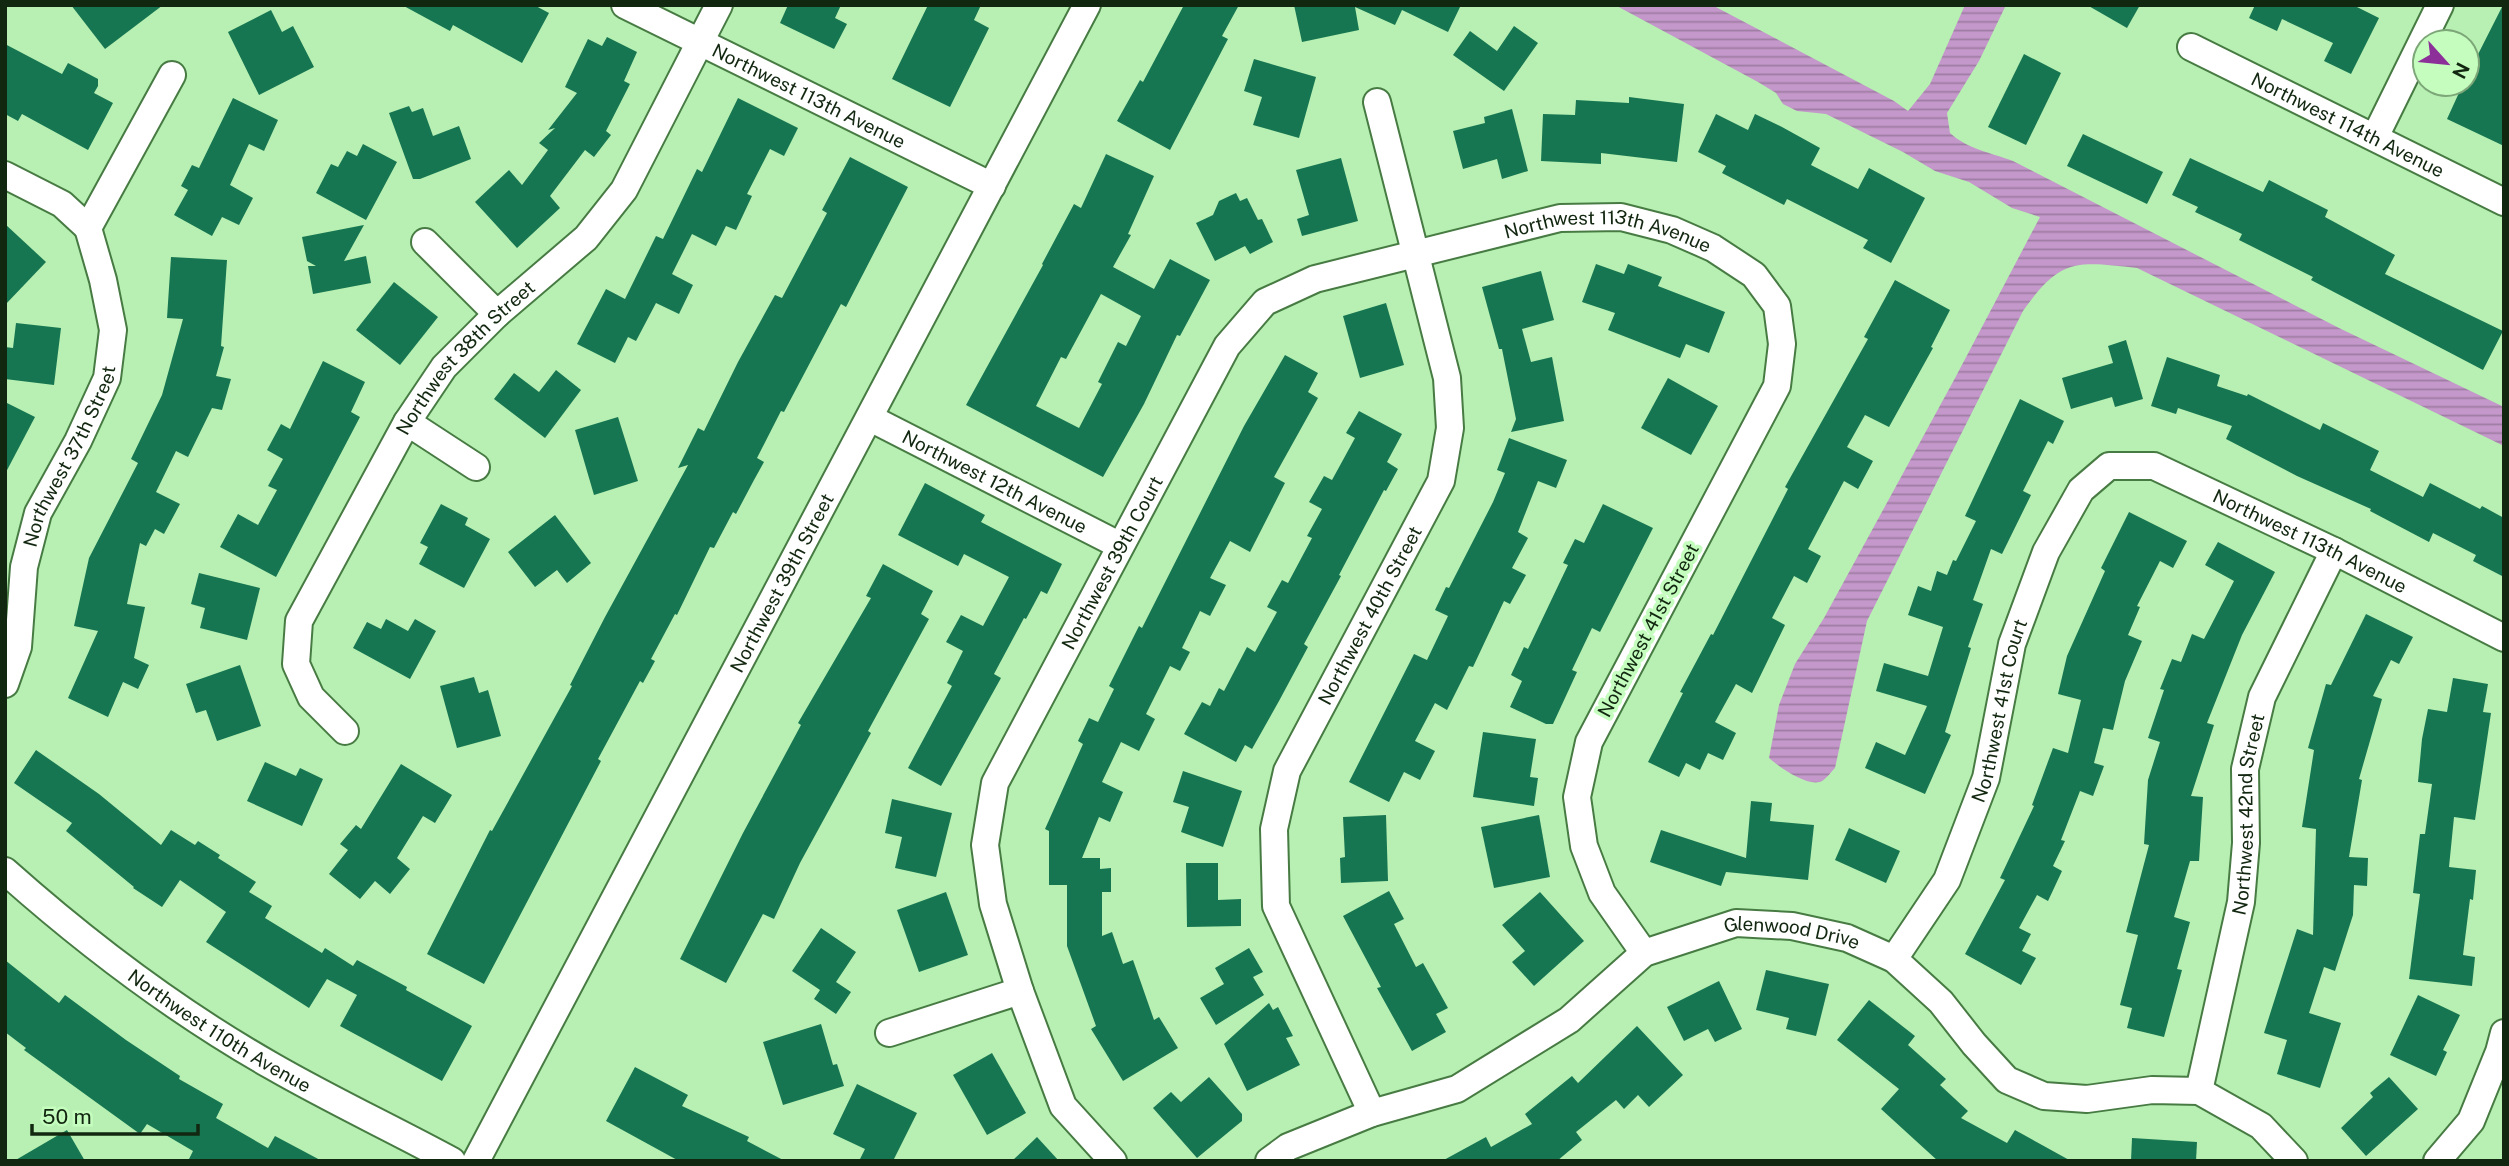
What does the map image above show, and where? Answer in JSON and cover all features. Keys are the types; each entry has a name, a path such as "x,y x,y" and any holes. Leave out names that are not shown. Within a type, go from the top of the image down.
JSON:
{"street":[{"name":"Northwest 113th Avenue","path":"625,5 992,186"},
{"name":"Northwest 38th Street","path":"345,731 311,697 296,664 299,621 407,422 444,367 497,314 586,238 624,190 719,5"},
{"name":"Northwest 39th Street","path":"476,1161 1087,5"},
{"path":"2375,137 2440,5"},
{"name":"Northwest 114th Avenue","path":"2191,47 2504,202"},
{"path":"5,175 62,204 88,228 172,75"},
{"name":"Northwest 40th Street","path":"1372,1112 1276,906 1274,829 1287,771 1441,481 1450,428 1447,378 1377,102"},
{"name":"Northwest 113th Avenue","path":"1415,253 1560,218 1621,217 1672,230 1713,248 1754,275 1777,306"},
{"name":"Northwest 37th Street","path":"5,684 18,647 24,567 38,513 78,441 107,378 113,330 103,280 88,228"},
{"path":"425,242 497,314"},
{"name":"Northwest 39th Court","path":"1114,1161 1063,1106 1020,990 993,904 985,845 995,783 1227,346 1265,302 1315,279 1415,253"},
{"name":"Northwest 41st Street","path":"1644,953 1602,893 1584,846 1577,797 1589,742 1777,386 1782,344 1777,306"},
{"name":"Northwest 12th Avenue","path":"870,418 1119,545"},
{"path":"407,422 476,467"},
{"name":"Northwest 113th Avenue","path":"2109,466 2154,466 2334,551 2504,638"},
{"name":"Northwest 41st Court","path":"1894,958 1947,880 1986,778 2012,644 2046,552 2081,490 2109,466"},
{"name":"Northwest 42nd Street","path":"2199,1091 2241,901 2246,843 2245,769 2262,698 2334,551"},
{"name":"Northwest 110th Avenue","path":"5,871 51,912 166,999 272,1066 453,1161"},
{"name":"Glenwood Drive","path":"1269,1161 1288,1147 1372,1112 1457,1089 1569,1020 1644,953 1736,923 1792,926 1847,938 1894,958 1941,1002 2007,1080 2044,1096 2076,1098 2152,1090 2199,1091 2261,1126 2294,1161"},
{"path":"889,1033 1020,990"},
{"path":"2438,1161 2471,1121 2504,1033"}],"shaded area":[{"path":"1615,5 1712,5 1894,101 1908,111 1930,84 1965,5 2006,5 1979,61 1947,113 1950,133 1972,147 2013,161 2339,328 2504,407 2504,446 2137,268 2099,264 2071,267 2059,272 2023,311 1867,621 1835,768 1822,781 1810,782 1794,776 1769,758 1779,705 1795,664 1824,618 2040,217 2012,208 1969,182 1935,171 1826,114 1797,111 1783,104 1776,93 1758,82"}],"building":[{"path":"71,5 163,5 105,49"},
{"path":"402,5 534,5 549,13 522,63 453,25 450,31"},
{"path":"788,5 841,5 835,18 847,24 834,49 780,23"},
{"path":"928,5 981,5 974,20 989,28 950,107 892,79"},
{"path":"1184,5 1239,5 1222,36 1228,39 1170,150 1117,121 1140,80 1143,82"},
{"path":"1294,5 1461,5 1448,32 1402,10 1395,25 1355,7 1359,30 1302,42"},
{"path":"2087,5 2140,5 2127,28"},
{"path":"2255,5 2353,5 2379,18 2351,74 2324,61 2333,43 2282,19 2277,31 2249,18"},
{"path":"2504,5 2504,146 2447,119 2457,98 2481,98 2481,48"},
{"path":"271,10 282,32 293,26 314,67 259,95 228,32"},
{"path":"1514,26 1538,43 1504,91 1453,55 1470,31 1497,51"},
{"path":"607,37 637,52 624,81 630,84 606,131 611,135 594,157 585,150 550,196 560,208 517,248 475,202 509,170 522,185 548,150 539,143 555,128 548,130 577,93 565,87 588,39 602,46"},
{"path":"5,44 62,74 68,63 98,79 94,93 113,103 88,150 22,114 18,121 5,114"},
{"path":"2024,54 2061,73 2026,145 1988,127"},
{"path":"1254,59 1316,77 1299,138 1253,125 1262,97 1244,91"},
{"path":"1629,97 1684,104 1677,162 1601,153 1601,164 1541,161 1543,114 1575,115 1576,100 1629,103"},
{"path":"233,98 278,120 264,151 249,144 230,185 253,198 239,225 222,217 212,236 174,215 188,190 181,186 192,165 199,168"},
{"path":"738,98 798,128 784,156 770,149 747,194 752,196 736,230 726,226 716,246 692,234 672,274 693,285 679,314 656,303 636,341 628,337 615,363 577,344 606,289 625,299 656,236 663,239 697,169 702,172"},
{"path":"409,106 412,112 423,108 433,136 459,126 471,159 420,179 413,179 389,113"},
{"path":"1512,109 1528,171 1502,179 1497,159 1463,169 1453,131 1485,123 1484,117"},
{"path":"1716,114 1748,130 1755,114 1782,127 1820,148 1811,165 1858,189 1869,168 1925,198 1891,263 1863,248 1868,240 1787,199 1784,205 1722,173 1726,166 1698,152"},
{"path":"2083,134 2163,172 2147,204 2067,166"},
{"path":"363,144 397,162 366,220 316,193 331,164 338,167 347,151 357,156"},
{"path":"1106,154 1154,176 1128,234 1131,235 1113,267 1154,289 1170,259 1210,280 1180,336 1177,335 1144,404 1103,477 966,405 1074,204 1081,208","holes":["1101,294 1141,316 1126,346 1118,342 1098,382 1102,384 1079,428 1036,406 1061,357 1066,359"]},
{"path":"850,157 908,187 846,307 841,304 784,412 781,411 757,458 764,462 736,514 733,512 714,548 710,547 677,615 675,614 651,659 655,661 643,683 640,681 598,759 601,761 484,984 427,954 490,830 492,831 572,686 570,685 605,617 688,465 678,468 698,428 704,431 775,295 782,298 827,213 822,210"},
{"path":"1341,158 1358,221 1302,236 1297,219 1309,215 1296,170"},
{"path":"2190,158 2263,192 2269,180 2328,210 2325,217 2395,255 2385,274 2503,331 2483,370 2311,280 2313,277 2239,240 2242,234 2195,212 2198,207 2172,195"},
{"path":"1236,193 1240,201 1247,198 1258,220 1262,219 1273,242 1250,254 1245,246 1215,261 1196,223 1213,215 1219,201"},
{"path":"5,224 46,262 5,305"},
{"path":"364,225 344,261 366,256 371,283 313,294 308,266 316,266 307,261 302,237"},
{"path":"171,257 227,260 221,346 224,347 216,376 231,379 222,410 212,408 188,457 176,451 156,492 180,504 164,534 155,529 146,546 140,543 127,604 145,607 134,658 149,665 138,689 123,682 108,717 68,698 98,631 74,626 89,558 138,463 131,459 162,395 183,319 167,318"},
{"path":"1596,264 1624,274 1628,264 1662,277 1658,286 1725,312 1709,353 1686,344 1680,358 1608,330 1615,313 1582,302"},
{"path":"1541,271 1554,320 1522,329 1531,362 1552,357 1564,421 1511,432 1516,419 1502,349 1499,349 1482,287"},
{"path":"1895,280 1950,310 1931,347 1933,348 1889,427 1865,415 1847,447 1873,461 1858,489 1844,481 1808,549 1821,556 1807,583 1794,576 1772,618 1785,625 1752,693 1736,684 1715,722 1736,733 1723,760 1708,753 1700,770 1686,763 1679,777 1648,762 1683,693 1680,692 1711,634 1713,635 1788,489 1785,487 1868,339 1864,337"},
{"path":"394,282 438,317 400,365 356,330"},
{"path":"1386,303 1404,365 1360,378 1343,316"},
{"path":"16,323 61,328 54,385 5,379 5,347 13,348"},
{"path":"2126,340 2143,399 2115,407 2112,397 2071,409 2062,378 2113,363 2108,346"},
{"path":"1285,355 1318,373 1308,392 1318,398 1274,477 1285,483 1250,552 1230,541 1210,578 1226,585 1210,616 1200,611 1182,648 1190,652 1180,671 1170,666 1146,714 1155,719 1139,751 1121,742 1102,782 1123,792 1110,822 1099,817 1082,858 1100,858 1100,869 1111,868 1111,892 1102,892 1102,936 1112,932 1123,964 1133,960 1154,1020 1159,1017 1178,1048 1123,1081 1091,1029 1096,1026 1067,946 1067,885 1049,885 1049,831 1045,829 1083,744 1078,741 1089,718 1098,722 1114,689 1109,686 1139,626 1142,628 1244,426"},
{"path":"2167,357 2220,375 2217,386 2247,396 2248,394 2320,430 2323,423 2379,451 2370,470 2423,497 2430,483 2480,509 2482,506 2504,518 2504,577 2473,561 2476,555 2433,533 2429,542 2370,511 2371,509 2297,476 2226,439 2232,426 2178,408 2176,414 2151,406"},
{"path":"323,361 365,382 351,412 360,417 276,577 220,547 238,514 258,525 277,490 268,486 283,459 267,450 281,424 290,429"},
{"path":"556,370 581,390 545,438 494,399 514,373 539,392"},
{"path":"1668,378 1718,406 1691,455 1641,428"},
{"path":"2020,399 2064,421 2053,444 2048,441 2023,491 2031,495 2002,554 1991,549 1973,600 1983,604 1968,647 1971,648 1945,732 1951,735 1925,794 1865,768 1876,742 1905,755 1927,706 1876,691 1884,663 1928,676 1943,627 1908,615 1918,586 1931,591 1937,571 1947,575 1953,560 1956,561 1976,521 1965,516"},
{"path":"5,402 35,417 5,474"},
{"path":"1359,411 1402,434 1387,462 1398,469 1339,575 1341,576 1304,644 1308,647 1279,701 1252,749 1245,745 1236,762 1184,734 1202,702 1210,706 1219,688 1224,691 1247,647 1255,652 1277,612 1267,607 1282,580 1288,583 1312,538 1307,536 1322,509 1309,502 1324,476 1332,480 1355,438 1346,433"},
{"path":"618,417 638,481 594,495 575,430"},
{"path":"1509,438 1567,460 1556,488 1538,481 1518,532 1528,538 1512,568 1526,575 1510,604 1504,601 1473,667 1469,666 1447,710 1435,703 1415,741 1435,751 1420,780 1404,772 1389,802 1349,782 1414,654 1427,660 1448,616 1435,610 1493,502 1505,473 1497,470"},
{"path":"925,483 985,515 981,522 1062,564 1047,594 1041,591 1026,619 1024,618 994,674 1001,678 941,786 908,768 952,686 947,683 963,651 946,642 961,615 983,626 1009,577 964,554 958,566 898,535"},
{"path":"441,504 468,518 465,525 490,539 464,588 419,564 428,547 420,543"},
{"path":"1603,504 1653,528 1600,632 1592,628 1572,670 1577,672 1553,724 1546,724 1510,707 1522,681 1511,675 1524,647 1528,649 1568,565 1563,563 1575,539 1584,543"},
{"path":"2129,512 2187,541 2173,568 2160,561 2137,606 2140,607 2128,635 2142,641 2125,681 2113,730 2103,728 2094,763 2104,766 2093,796 2080,791 2061,840 2065,841 2053,866 2062,871 2048,901 2037,895 2019,928 2031,934 2022,951 2036,958 2021,985 1965,954 2005,880 2000,878 2034,806 2032,805 2053,748 2068,753 2081,700 2058,694 2067,656 2105,571 2101,568"},
{"path":"555,515 591,563 567,583 557,570 535,587 508,552"},
{"path":"2218,542 2275,572 2242,635 2207,723 2214,725 2191,796 2203,797 2199,861 2190,861 2174,917 2190,922 2177,969 2182,970 2164,1037 2127,1028 2132,1008 2120,1005 2138,935 2126,932 2149,845 2144,844 2148,780 2160,742 2148,738 2164,690 2160,689 2172,659 2181,662 2192,634 2204,639 2234,581 2205,565"},
{"path":"883,564 933,591 921,614 929,619 868,731 871,733 800,863 774,919 763,914 726,983 680,959 801,725 798,723 871,598 866,596"},
{"path":"199,573 260,588 247,640 200,628 205,608 191,604"},
{"path":"2366,614 2413,637 2399,664 2391,660 2373,696 2382,699 2359,779 2362,780 2349,857 2368,858 2367,886 2354,885 2353,915 2335,971 2324,967 2309,1013 2341,1023 2320,1088 2277,1074 2287,1040 2264,1033 2297,929 2313,935 2316,829 2302,827 2314,750 2308,748 2326,684 2331,685"},
{"path":"386,619 408,631 415,619 436,631 410,679 353,648 367,622 381,629"},
{"path":"240,665 261,726 217,741 206,710 196,713 186,684"},
{"path":"474,677 479,693 488,690 501,736 457,748 440,686"},
{"path":"2453,678 2488,684 2483,712 2491,713 2475,820 2454,817 2449,867 2476,870 2463,955 2475,957 2472,986 2409,979 2420,894 2413,893 2420,834 2425,834 2432,784 2418,782 2422,739 2428,709 2447,712"},
{"path":"1483,732 1536,739 1530,777 1538,778 1534,806 1473,797"},
{"path":"36,750 99,794 161,845 171,830 195,845 198,841 220,855 218,858 256,882 249,892 272,906 265,918 322,953 325,948 353,966 357,960 472,1026 442,1081 340,1026 357,995 327,979 309,1008 206,942 226,912 180,880 162,907 133,888 66,831 72,823 14,783"},
{"path":"265,762 296,776 300,768 323,779 302,826 247,801"},
{"path":"401,764 452,795 435,823 423,816 397,858 410,869 390,894 375,881 360,899 329,874 348,850 340,844 356,825 361,829"},
{"path":"1183,771 1242,791 1223,847 1181,832 1189,807 1173,802"},
{"path":"892,799 952,813 936,877 895,868 902,837 885,833"},
{"path":"1751,801 1772,803 1770,821 1814,825 1808,880 1726,872 1721,886 1650,862 1661,830 1746,858"},
{"path":"1386,815 1388,881 1341,883 1340,858 1345,857 1343,817"},
{"path":"1539,815 1550,877 1494,888 1481,827"},
{"path":"1849,828 1900,851 1886,883 1835,860"},
{"path":"1186,863 1218,863 1218,900 1241,899 1241,926 1187,927"},
{"path":"1389,891 1404,919 1394,924 1416,967 1423,963 1448,1008 1436,1014 1446,1032 1412,1051 1377,988 1381,987 1343,916"},
{"path":"946,892 968,955 919,972 897,910"},
{"path":"1540,892 1584,941 1534,986 1512,962 1525,951 1502,925"},
{"path":"821,928 856,952 836,982 851,992 836,1014 814,999 820,990 792,971"},
{"path":"1249,948 1263,972 1253,977 1264,995 1216,1025 1200,998 1224,984 1215,968"},
{"path":"5,960 59,1003 65,995 180,1076 179,1079 223,1104 216,1118 268,1148 275,1136 322,1161 188,1161 193,1151 147,1124 140,1134 24,1050 26,1048 5,1032"},
{"path":"1766,970 1829,984 1816,1036 1786,1029 1789,1018 1756,1010"},
{"path":"1719,981 1742,1029 1715,1042 1708,1029 1684,1041 1667,1007"},
{"path":"2418,995 2460,1015 2443,1050 2447,1052 2436,1076 2390,1055"},
{"path":"1869,1000 1915,1036 1908,1045 1946,1079 1940,1085 1968,1111 1961,1118 2007,1143 2015,1130 2071,1161 1938,1161 1881,1109 1899,1089 1837,1040"},
{"path":"1269,1003 1273,1010 1278,1007 1293,1036 1286,1038 1300,1065 1247,1091 1224,1044"},
{"path":"821,1024 833,1065 837,1064 844,1086 783,1105 763,1042"},
{"path":"1637,1026 1683,1075 1649,1107 1638,1095 1624,1109 1616,1100 1576,1132 1582,1140 1557,1161 1442,1161 1486,1137 1491,1147 1532,1124 1525,1114 1572,1076 1578,1083"},
{"path":"992,1053 1026,1113 987,1135 953,1075"},
{"path":"635,1067 688,1095 682,1106 749,1137 747,1141 785,1161 679,1161 606,1121"},
{"path":"1209,1077 1242,1114 1242,1121 1197,1158 1153,1108 1171,1092 1181,1102"},
{"path":"2389,1077 2418,1109 2366,1156 2341,1128 2373,1097 2370,1093"},
{"path":"857,1084 917,1113 893,1161 859,1161 865,1149 833,1134"},
{"path":"67,1130 85,1161 14,1161"},
{"path":"1037,1137 1059,1161 1012,1161"},
{"path":"2132,1138 2197,1142 2196,1161 2131,1161"}]}
